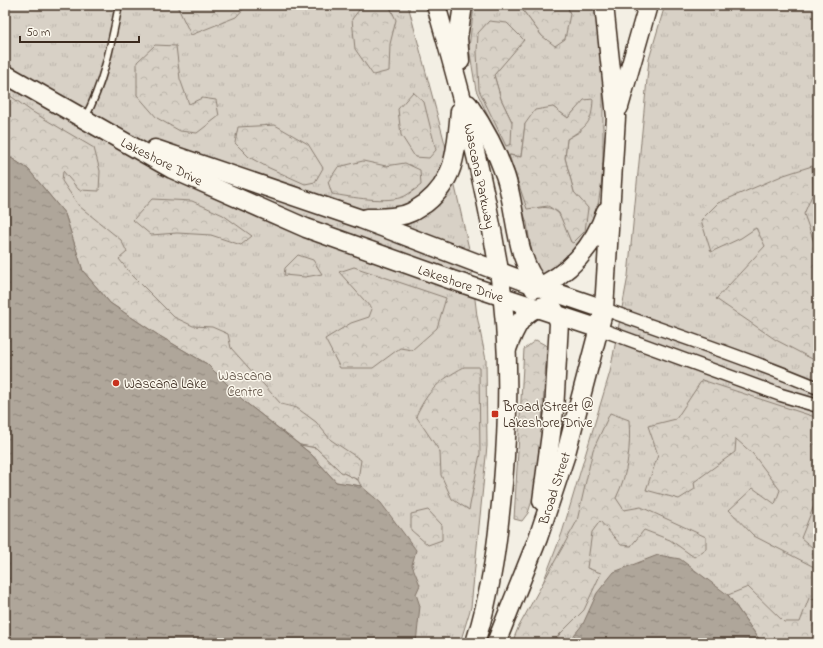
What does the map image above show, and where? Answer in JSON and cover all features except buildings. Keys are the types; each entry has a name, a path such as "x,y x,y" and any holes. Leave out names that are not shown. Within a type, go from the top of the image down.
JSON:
{"main road":[{"name":"Wascana Parkway","path":"436,5 462,95 482,181 499,272 506,351"},
{"path":"361,219 399,216 415,211 436,194 448,178 456,149 462,95 458,38 463,5"},
{"path":"551,307 578,317 600,329 604,309 616,118 604,5"},
{"path":"616,118 648,5"},
{"name":"Lakeshore Drive","path":"5,74 172,169 306,228 502,297 551,307"},
{"path":"462,95 487,132 506,176 528,272 536,288 551,307 558,323 554,411 538,538"},
{"name":"Lakeshore Drive","path":"114,136 361,219 499,272 536,288 604,309"},
{"path":"502,297 536,288 568,269 582,256 601,226 612,193"},
{"path":"475,643 483,619 498,547 505,453 506,351 513,333 522,318 551,307 604,309"},
{"name":"Broad Street","path":"496,643 538,538 565,457 600,329"}],"street":[{"name":"Lakeshore Drive","path":"604,309 684,339 774,369 818,388"},
{"path":"600,329 781,395 818,406"}],"lane":[{"path":"84,119 99,89 111,48 119,5"}],"green space":[{"name":"Wascana Centre","path":"5,5 408,5 448,155 469,249 477,316 486,360 487,446 471,607 460,643 5,643"},
{"path":"180,5 247,5 236,17 191,35 178,8"},
{"path":"363,5 389,5 396,20 390,44 389,71 373,75 355,49 352,19"},
{"path":"474,5 519,5 542,36 570,14 567,5 595,5 603,81 603,172 597,212 587,242 545,276 533,264 527,223 502,147 476,90 469,48","holes":["477,52 506,60 494,75 501,99 512,122","553,107 568,118 575,110 581,131 567,139 565,158 574,192 588,209 571,242 563,222 557,212 552,209 538,208 510,155 521,157 525,124"]},
{"path":"519,5 567,5 570,14 565,39 555,46 542,36"},
{"path":"665,5 818,5 818,643 520,643 562,533 610,372 628,276 649,59"},
{"path":"489,21 507,23 524,40 494,75 501,99 512,122 511,144 506,146 479,90 477,52 478,33"},
{"path":"155,45 176,46 180,79 189,104 202,98 216,100 219,116 197,133 180,131 157,118 137,95 137,62"},
{"path":"5,92 31,111 94,148 100,171 99,191 79,190 63,171 62,181 79,206 121,240 127,252 119,259 131,274 174,317 193,326 212,327 228,334 231,348 281,404 297,408 316,422 331,440 361,460 358,480 341,472 316,448 300,445 245,402 207,364 158,335 110,303 83,271 65,214 28,169 5,154"},
{"path":"413,92 424,102 436,150 429,158 415,157 401,135 398,109"},
{"path":"593,99 590,119 587,124 567,139 565,158 574,192 588,208 585,231 573,243 571,242 559,213 548,206 527,209 509,155 521,157 525,124 535,110 553,107 568,118 584,100"},
{"path":"275,125 308,144 323,168 315,182 305,184 267,167 249,157 235,143 238,127"},
{"path":"363,161 386,166 405,163 420,170 421,185 405,196 389,199 379,200 332,194 328,182 338,167"},
{"path":"812,166 813,193 804,214 814,242 818,243 818,362 776,340 716,299 765,246 756,228 741,238 711,252 701,220 718,203 784,175"},
{"path":"152,199 192,201 223,215 252,236 241,245 211,235 177,233 151,235 133,220"},
{"path":"298,255 313,260 322,274 305,277 284,275 285,268"},
{"path":"354,267 446,298 437,328 412,350 400,348 373,368 340,368 325,339 351,323 369,317 372,309 339,272"},
{"path":"536,340 547,346 538,482 528,513 522,521 514,519 524,349"},
{"path":"464,367 479,367 480,454 469,510 452,499 441,475 440,452 416,416 430,392 441,381"},
{"path":"702,380 818,418 818,501 815,503 801,538 818,552 818,569 754,536 729,510 753,488 775,504 780,490 753,454 736,439 735,452 694,482 695,489 679,499 646,490 658,455 648,426 676,419"},
{"path":"610,413 629,420 630,440 628,460 616,498 624,510 641,507 706,537 706,549 694,557 670,540 644,530 631,546 621,545 600,521 592,532 587,568 601,573 584,610 553,643 512,643 518,628 577,521 593,450"},
{"path":"300,445 316,448 341,472 358,480 361,486 336,482 311,454"},
{"path":"428,510 442,525 442,540 428,545 411,530 411,514"},
{"path":"748,587 784,622 800,622 809,598 818,601 818,643 775,643 759,639 728,595"}],"water":[{"name":"Wascana Lake","path":"5,154 28,169 65,214 83,271 110,303 158,335 207,364 245,402 311,454 336,482 361,486 381,503 416,550 412,565 420,585 416,594 420,606 416,643 5,643"},
{"path":"658,555 680,559 728,595 759,639 775,643 574,643 574,635 583,624 597,593 614,572"}],"place":[{"name":"Wascana Lake","path":"116,383"},
{"name":"Broad Street @ Lakeshore Drive","path":"495,414"}]}
